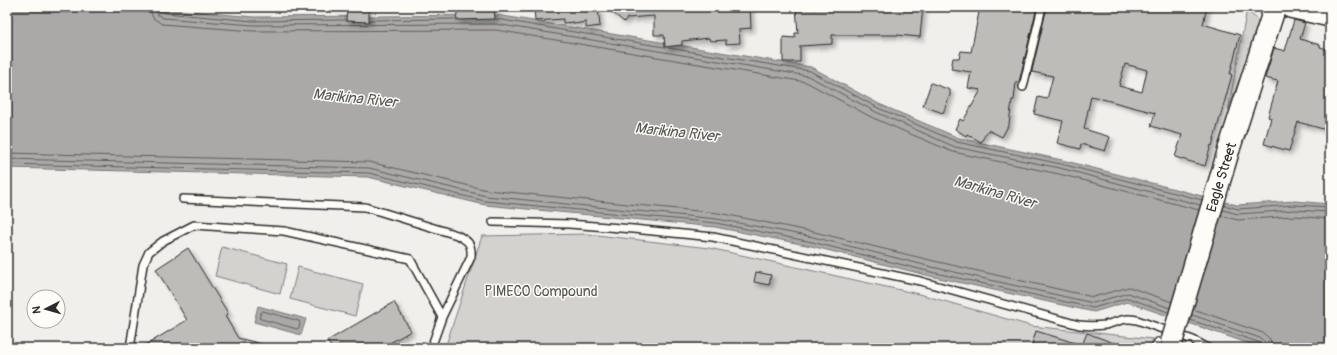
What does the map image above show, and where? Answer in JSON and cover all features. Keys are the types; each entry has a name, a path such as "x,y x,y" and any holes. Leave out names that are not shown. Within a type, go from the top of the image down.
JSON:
{"main road":[{"name":"Eagle Street","path":"1163,345 1275,7"},
{"path":"1290,7 1330,16"}],"lane":[{"path":"1023,87 1042,7"},
{"path":"183,199 365,207 457,235 467,241 472,248 471,257 442,317 431,348"},
{"path":"493,222 569,224 712,237 920,281 1079,325 1092,326 1106,324 1128,318 1137,320 1193,340 1208,348"},
{"path":"130,348 143,265 149,252 162,241 194,226 284,231 410,259 442,317"}],"green space":[{"path":"1247,9 1261,24 1228,110"},
{"name":"PIMECO Compound","path":"588,234 709,248 923,295 1031,326 1153,339 1149,348 445,348 482,236"},
{"path":"222,247 287,264 280,294 215,276"},
{"path":"298,267 363,284 355,316 290,299"}],"water":[{"name":"Marikina River","path":"26,7 142,7 254,17 497,15 811,67 879,104 959,138 1062,160 1237,205 1295,201 1330,204 1330,348 1262,348 1127,302 1094,312 930,276 811,246 715,227 485,205 368,177 7,168 7,9"},
{"path":"258,306 306,319 301,335 254,322"}],"building":[{"path":"347,7 369,7 369,22 346,21"},
{"path":"458,7 494,7 495,19 456,20"},
{"path":"534,7 598,8 600,26 586,28 586,22 574,24 574,22 563,23 563,19 535,21"},
{"path":"606,7 750,7 751,28 739,29 740,43 726,44 726,40 710,41 709,38 682,41 682,45 665,47 664,35 654,35 654,16 627,18 624,22"},
{"path":"796,7 814,7 814,9 837,7 923,7 920,37 897,35 832,35 832,44 800,46 800,62 783,62 783,37 795,38 795,33 798,33"},
{"path":"980,7 996,7 996,9 1021,11 1022,7 1037,7 1019,82 1016,82 1009,124 1002,137 988,130 981,142 967,134 966,136 955,129 960,119 963,121 981,90 968,88 971,72 951,69 953,58 959,58 961,51 971,52"},
{"path":"1047,7 1207,7 1203,24 1240,35 1230,74 1232,75 1205,166 1175,157 1182,135 1151,126 1155,113 1091,96 1084,129 1110,137 1105,151 1081,144 1080,149 1057,143 1063,121 1034,114 1038,97 1047,99 1053,76 1032,72 1031,75","holes":["1125,64 1147,70 1142,92 1119,86"]},
{"path":"1294,20 1305,23 1300,39 1320,45 1320,47 1330,50 1330,131 1298,122 1289,151 1264,144 1271,118 1268,117 1278,81 1265,78 1274,48 1285,51"},
{"path":"931,83 950,90 950,95 943,113 923,106"},
{"path":"188,248 228,313 225,316 238,338 262,344 261,348 141,348 187,320 156,269"},
{"path":"756,272 771,275 769,285 754,282"},
{"path":"394,302 411,331 381,348 332,348 327,341"},
{"path":"1036,331 1082,345 1087,333 1124,347 1031,348"}]}
